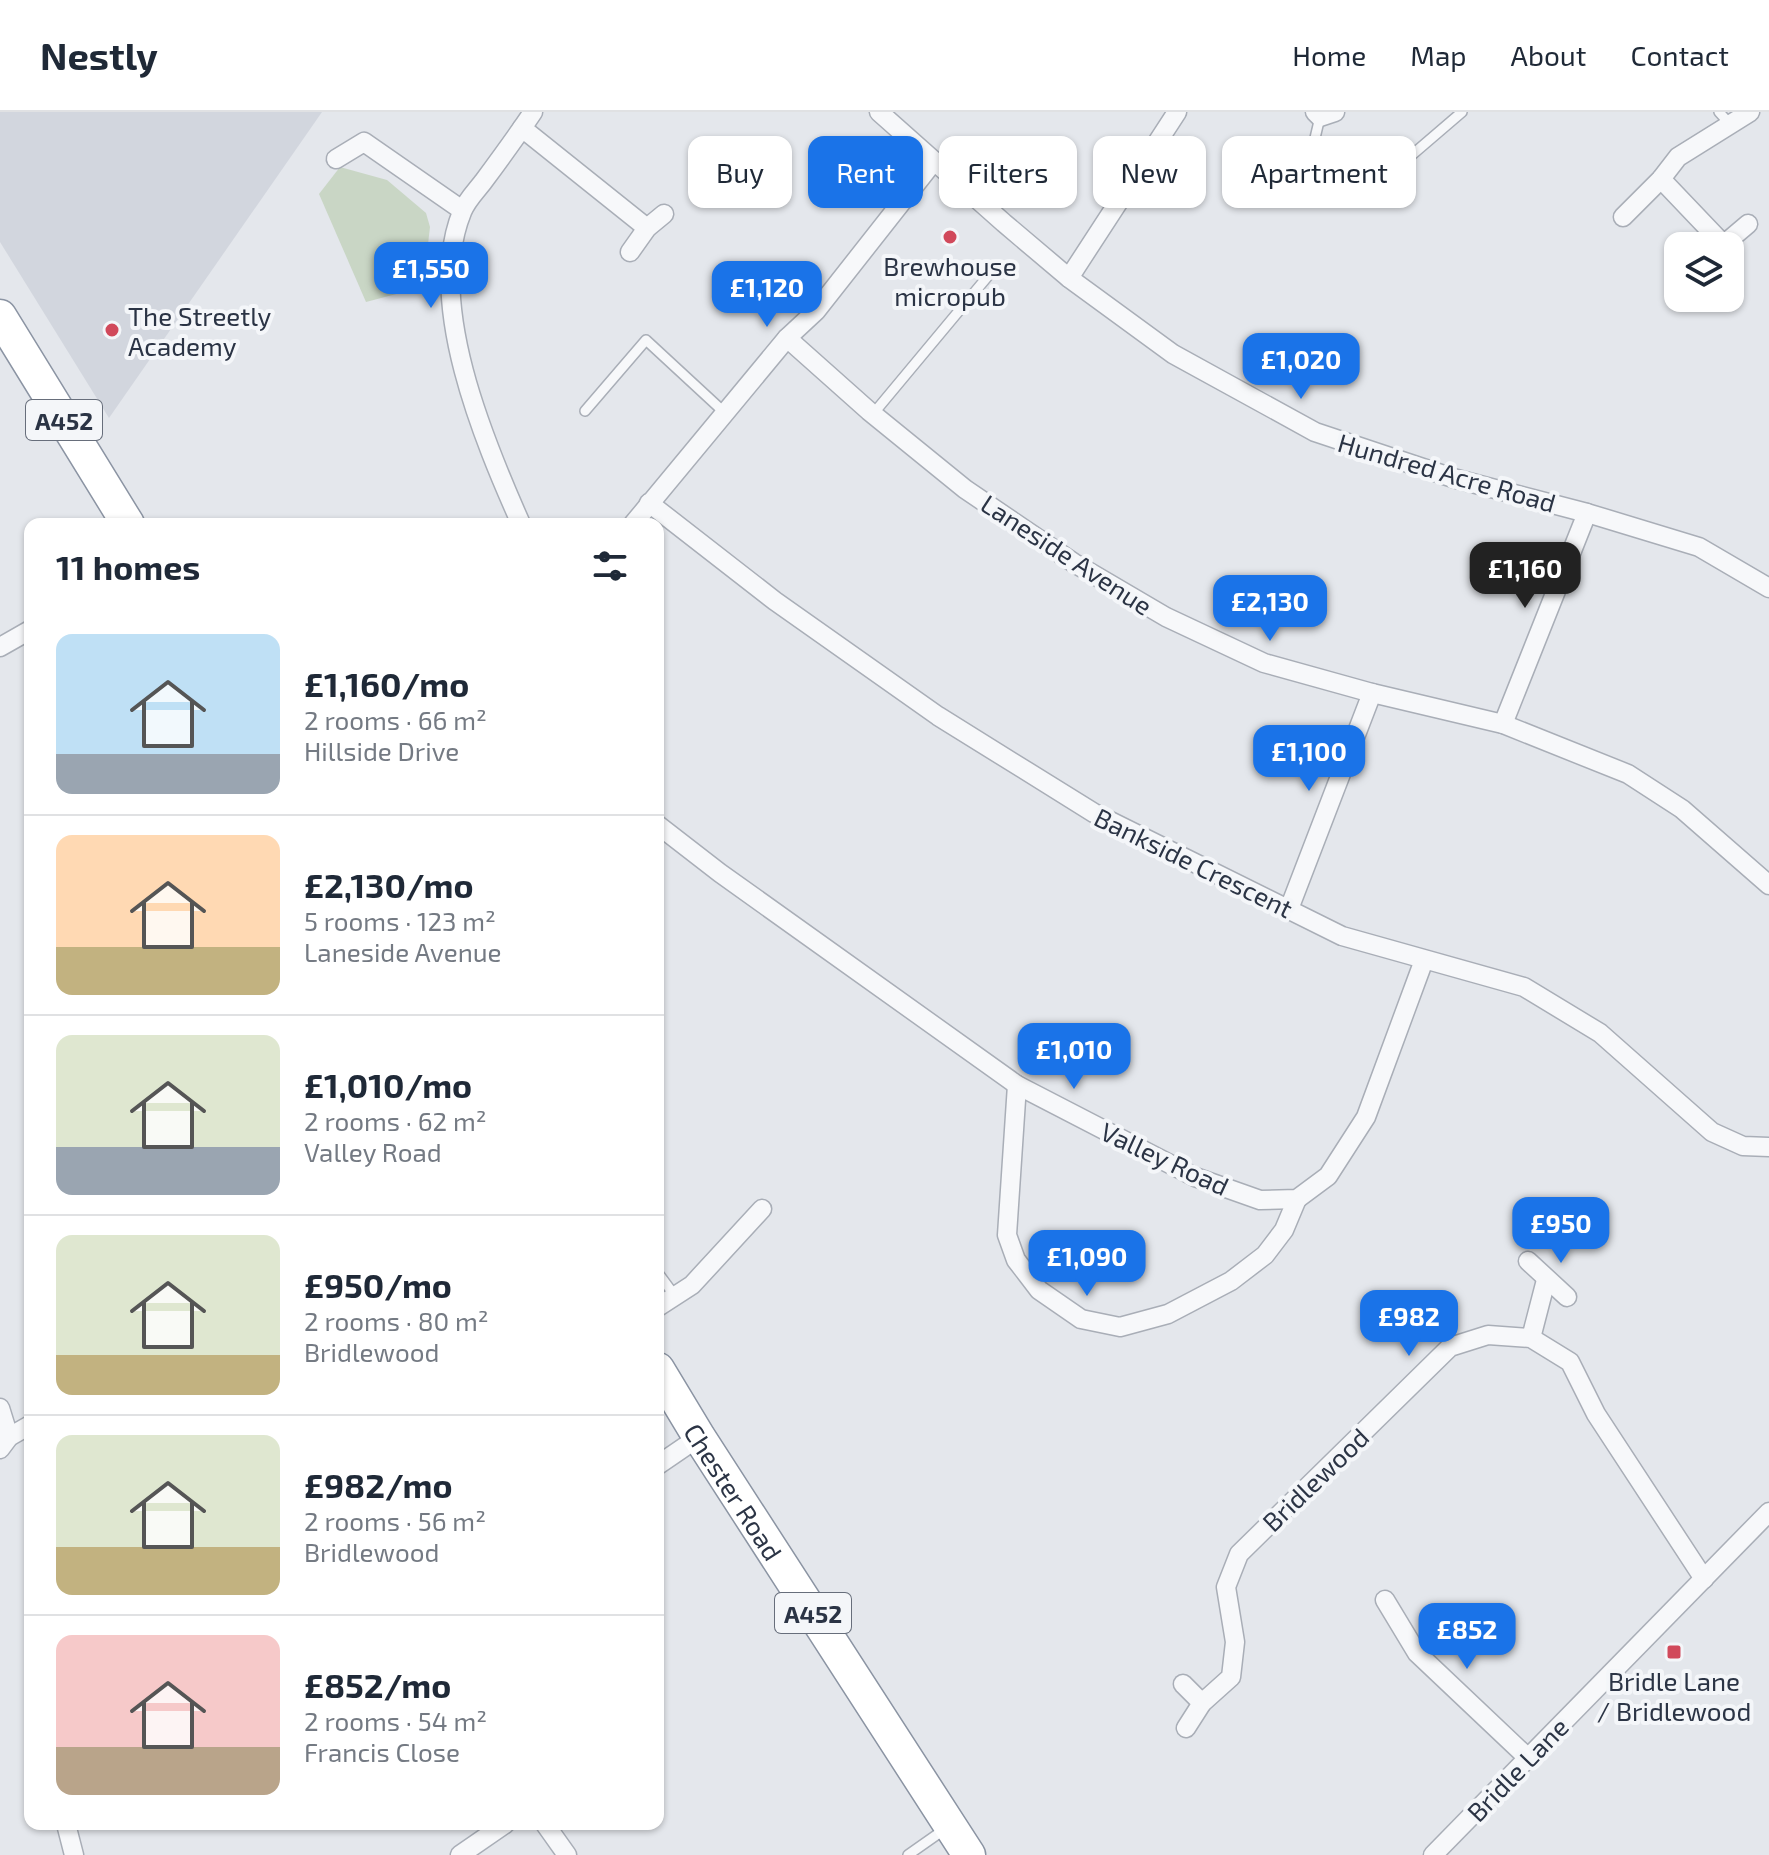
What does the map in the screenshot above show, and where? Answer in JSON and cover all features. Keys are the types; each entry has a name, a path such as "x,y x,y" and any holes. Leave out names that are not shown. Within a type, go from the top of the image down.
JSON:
{"highway":[{"name":"A452","path":"0,316 124,518"},
{"name":"Chester Road","path":"664,1379 969,1855"}],"street":[{"path":"518,518 478,425 461,357 451,298 449,258 462,210 533,112"},
{"name":"Hundred Acre Road","path":"879,112 1069,278 1173,354 1315,432 1453,478 1587,513 1699,547 1769,588"},
{"path":"1069,278 1177,112"},
{"path":"1623,217 1678,157 1724,118 1750,112"},
{"path":"522,128 647,228"},
{"path":"336,159 364,142 462,210"},
{"path":"638,518 787,338 816,311 934,161"},
{"path":"1661,179 1710,232"},
{"path":"630,252 647,228 664,214"},
{"path":"1738,232 1748,224"},
{"name":"Laneside Avenue","path":"787,338 965,489 1074,563 1166,617 1264,663 1503,724 1628,774 1682,809 1769,885"},
{"name":"Bankside Crescent","path":"649,503 775,601 938,716 1094,813 1342,936 1524,987 1600,1033 1712,1132 1743,1146 1769,1147"},
{"path":"1503,724 1587,513"},
{"path":"1,645 24,633"},
{"path":"1289,909 1372,693"},
{"name":"Valley Road","path":"664,830 745,892 1017,1085 1195,1177 1260,1200 1297,1199"},
{"path":"1017,1085 1007,1235 1016,1260 1039,1290 1081,1319 1120,1327 1168,1314 1231,1281 1265,1255 1284,1230 1297,1199 1328,1176 1366,1117 1424,960"},
{"path":"664,1303 703,1275 762,1209"},
{"path":"1528,1261 1567,1297"},
{"path":"1531,1338 1546,1280"},
{"name":"Bridlewood","path":"1186,1728 1202,1703 1231,1677 1235,1642 1226,1587 1239,1554 1450,1347 1488,1335 1531,1338 1570,1362 1596,1414 1704,1579"},
{"path":"0,1408 4,1443 24,1429"},
{"path":"664,1461 699,1437"},
{"name":"Bridle Lane","path":"1434,1855 1769,1512"},
{"path":"1385,1600 1417,1653 1528,1758"},
{"path":"1183,1684 1202,1703"},
{"path":"68,1830 74,1855"},
{"path":"460,1855 496,1830"},
{"path":"549,1830 567,1855"}],"lane":[{"path":"1323,114 1315,138 1319,149 1358,195 1364,196 1462,112"},
{"path":"873,414 993,270"},
{"path":"585,411 646,340 725,413"},
{"path":"664,1281 675,1296"},
{"path":"911,1854 951,1825"}],"shaded area":[{"name":"The Streetly Academy","path":"0,112 322,112 109,418 0,242"}],"green space":[{"path":"340,167 387,180 426,213 430,227 423,287 366,302 319,194"}],"place":[{"name":"Brewhouse micropub","path":"950,237"},
{"name":"The Streetly Academy","path":"112,330"},
{"name":"Bridle Lane / Bridlewood","path":"1674,1652"}]}
